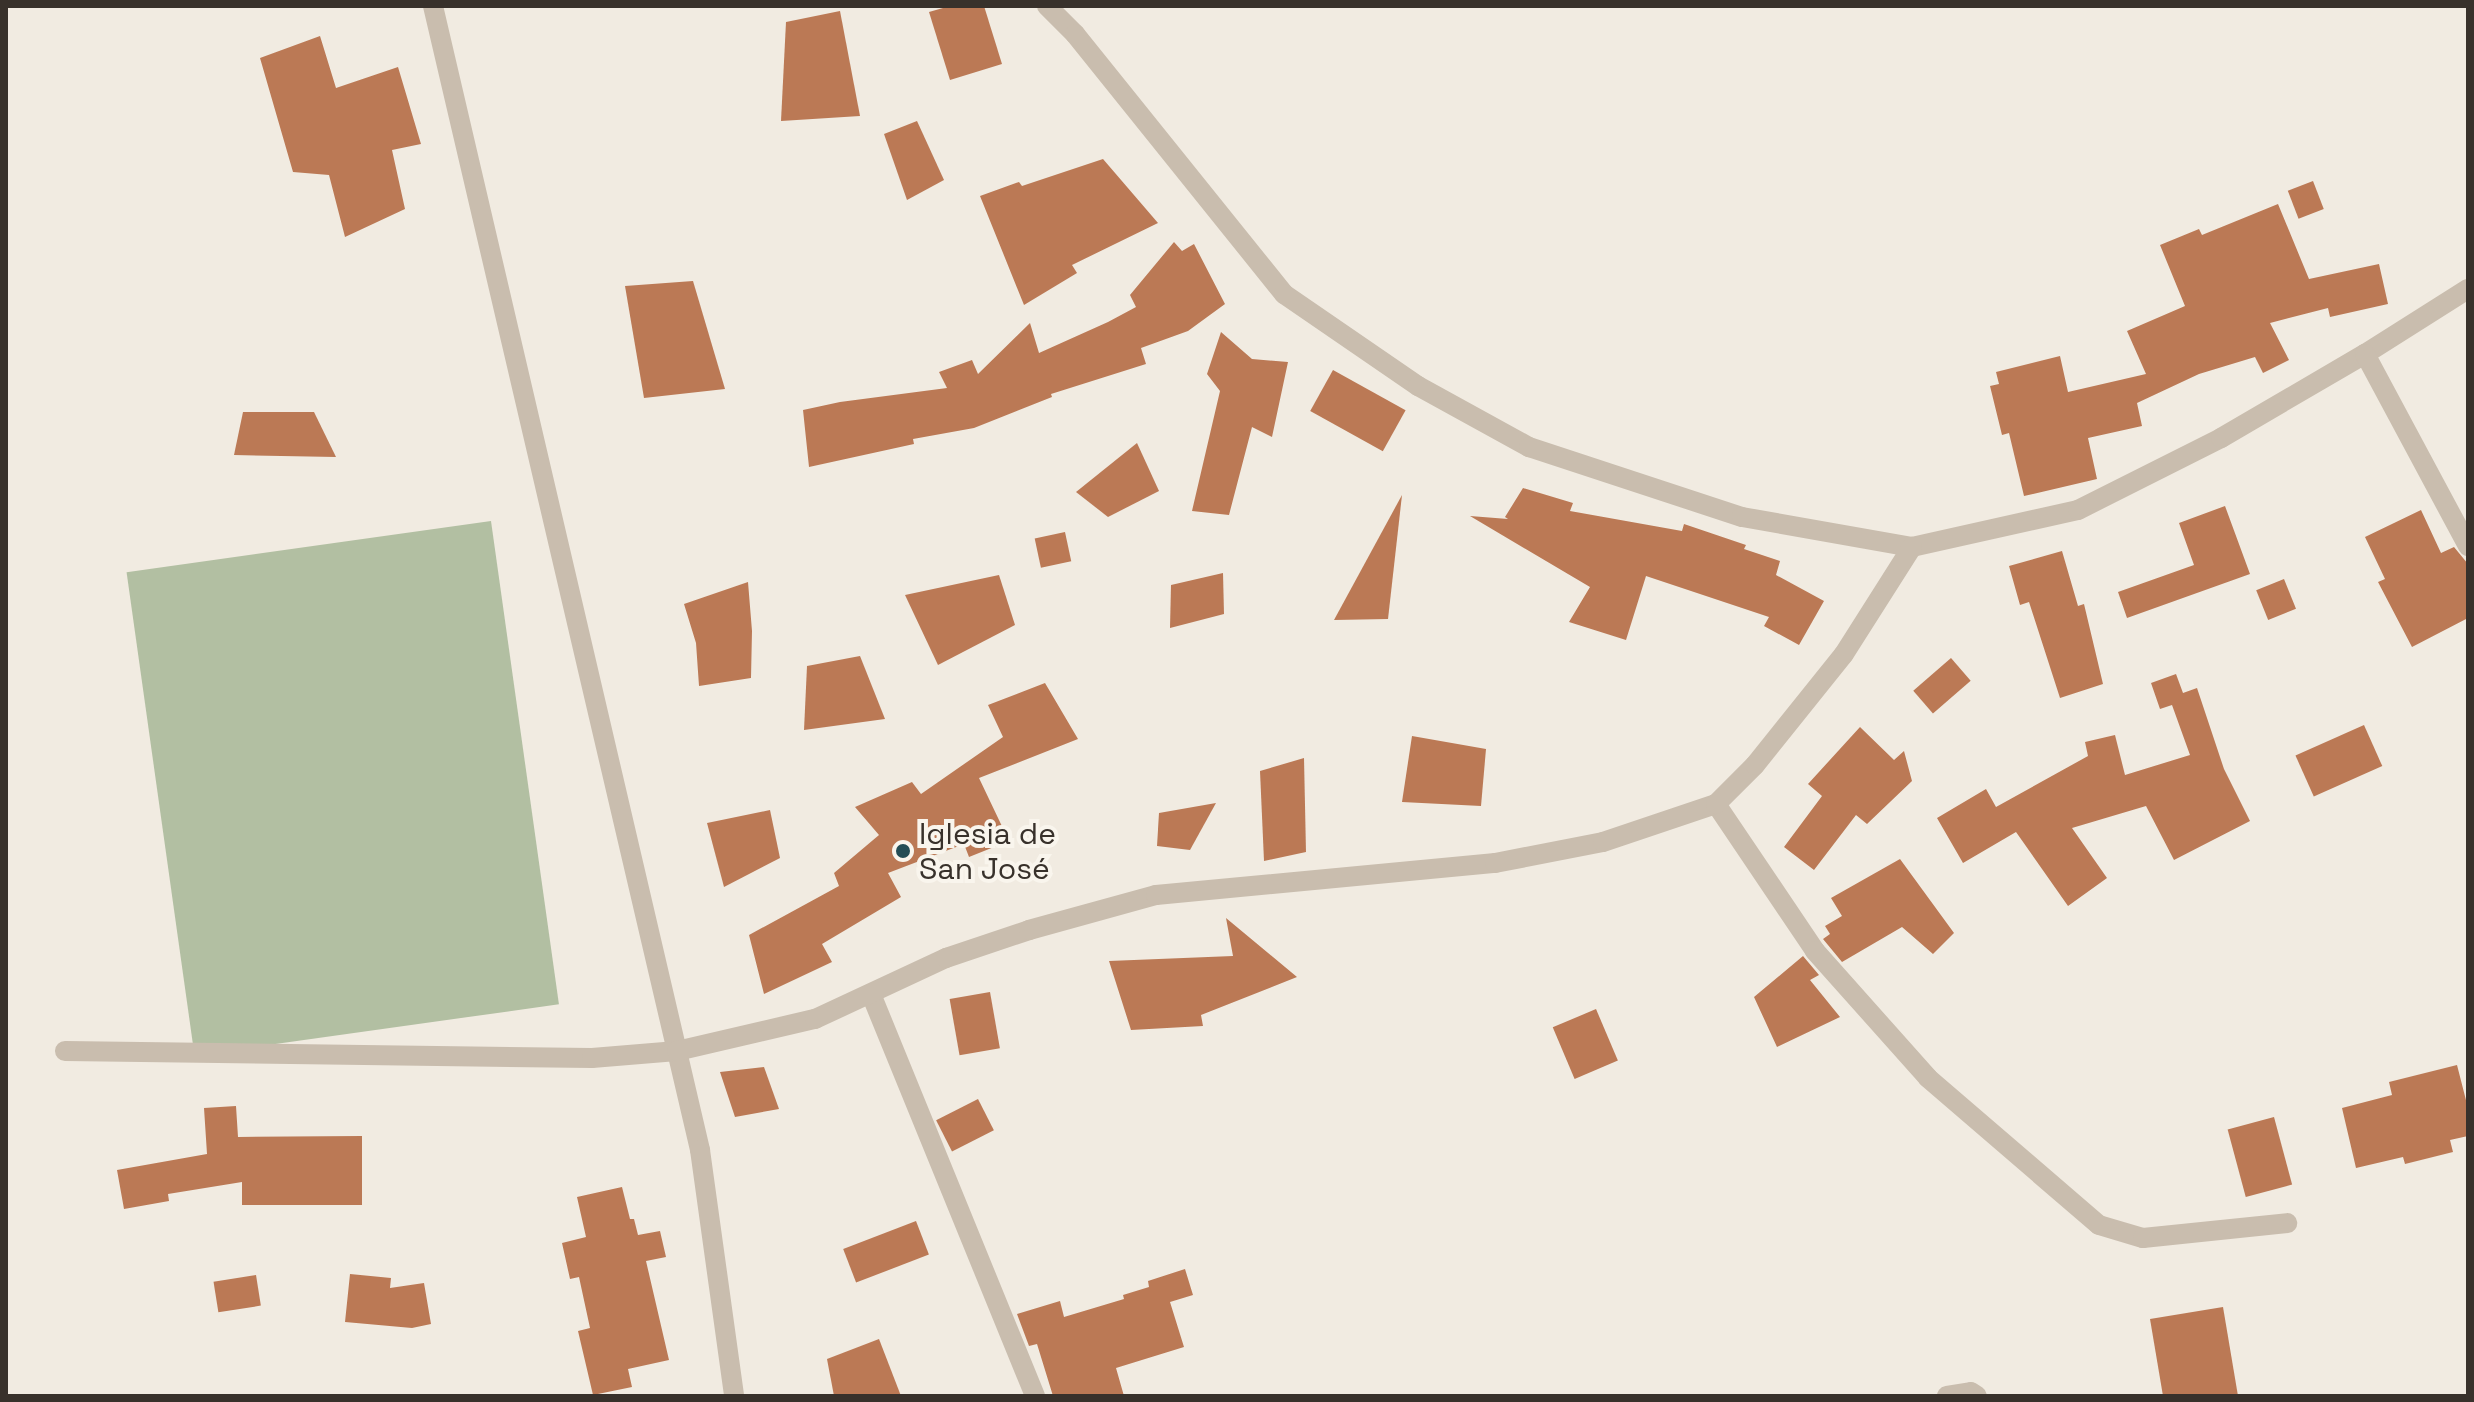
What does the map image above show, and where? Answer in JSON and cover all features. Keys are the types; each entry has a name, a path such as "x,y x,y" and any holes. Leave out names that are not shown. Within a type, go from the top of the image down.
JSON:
{"street":[{"path":"433,6 700,1150 734,1396"},
{"path":"1047,6 1075,34 1284,294 1418,386 1529,447 1728,512 1912,547 2078,510 2221,438 2365,354 2468,289"},
{"path":"2365,354 2468,546"},
{"path":"65,1051 592,1058 677,1051 815,1019 946,958 1029,930 1156,895 1495,863 1603,842 1716,804 1755,765 1844,654 1912,547"},
{"path":"1716,804 1815,951 1928,1078 2099,1225 2143,1238 2287,1223"},
{"path":"871,994 1035,1396"},
{"path":"1947,1396 1971,1392 1977,1396"}],"green space":[{"path":"491,521 559,1004 194,1055 127,572"}],"building":[{"path":"950,6 984,6 1002,64 950,80 929,12"},
{"path":"840,11 860,116 781,121 786,22"},
{"path":"320,36 336,88 398,67 421,144 392,150 405,209 345,237 329,175 293,172 260,58"},
{"path":"917,121 944,180 907,200 884,134"},
{"path":"1103,159 1158,223 1072,265 1077,273 1024,305 980,196 1019,182 1022,186"},
{"path":"2313,181 2324,209 2299,219 2288,191"},
{"path":"2278,204 2309,279 2379,264 2388,304 2330,317 2328,308 2270,323 2289,360 2263,373 2255,357 2199,374 2137,403 2142,426 2088,438 2097,479 2024,496 2009,433 2002,435 1990,386 1999,384 1996,372 2060,356 2068,392 2146,374 2127,331 2185,306 2160,245 2199,229 2202,235"},
{"path":"1174,242 1182,251 1194,244 1225,304 1188,331 1141,348 1146,364 1051,394 1052,397 974,428 913,439 914,444 809,467 803,410 947,388 939,372 972,360 978,374 1030,323 1039,353 1108,322 1136,307 1130,295"},
{"path":"693,281 725,389 644,398 625,286"},
{"path":"1221,332 1252,359 1288,362 1272,437 1252,427 1229,515 1192,511 1220,391 1207,374"},
{"path":"1333,370 1406,410 1383,451 1310,411"},
{"path":"243,412 314,412 336,457 234,455"},
{"path":"1137,443 1159,491 1108,517 1076,492"},
{"path":"1523,488 1573,503 1570,511 1682,531 1684,524 1746,545 1744,549 1780,561 1776,575 1824,601 1799,645 1764,626 1769,617 1646,576 1626,640 1569,622 1590,587 1470,516 1508,519 1505,517"},
{"path":"1402,495 1388,619 1334,620"},
{"path":"2225,506 2250,574 2127,618 2118,592 2194,565 2179,523"},
{"path":"2421,510 2441,553 2454,547 2468,564 2468,618 2412,647 2378,582 2385,579 2365,537"},
{"path":"1065,532 1071,561 1041,568 1035,538"},
{"path":"2062,551 2078,606 2084,604 2103,684 2060,698 2029,602 2020,605 2009,566"},
{"path":"1223,573 1224,614 1170,628 1171,585"},
{"path":"999,575 1015,625 938,665 905,595"},
{"path":"2284,579 2296,609 2268,620 2256,590"},
{"path":"748,582 752,631 751,678 699,686 696,643 684,604"},
{"path":"860,656 885,719 804,730 807,666"},
{"path":"1951,658 1971,681 1933,713 1913,691"},
{"path":"2176,674 2183,693 2197,688 2224,769 2250,821 2174,860 2146,806 2072,828 2107,878 2068,906 2016,832 1963,863 1937,818 1986,789 1996,807 2088,756 2085,742 2115,735 2125,775 2190,755 2172,705 2160,709 2151,683"},
{"path":"1045,683 1078,739 979,778 1009,841 969,857 964,844 888,873 901,897 822,944 832,962 764,994 749,935 839,886 834,873 879,835 855,807 912,782 921,794 1003,737 988,705"},
{"path":"2364,725 2382,766 2314,797 2295,756"},
{"path":"1860,727 1894,760 1904,751 1912,781 1867,824 1856,815 1814,870 1784,847 1822,796 1808,784"},
{"path":"1412,736 1486,749 1481,806 1402,802"},
{"path":"1304,758 1306,852 1264,861 1260,771"},
{"path":"1216,803 1190,850 1157,846 1159,813"},
{"path":"770,810 780,858 724,887 707,823"},
{"path":"1900,859 1954,933 1933,954 1902,927 1842,962 1823,939 1830,934 1825,926 1842,916 1831,898"},
{"path":"1226,918 1297,977 1201,1015 1203,1026 1131,1030 1109,961 1233,956"},
{"path":"1803,956 1819,975 1810,980 1840,1017 1777,1047 1754,997"},
{"path":"990,992 1000,1048 960,1055 950,999"},
{"path":"1596,1009 1618,1061 1575,1079 1553,1027"},
{"path":"2457,1065 2468,1108 2468,1136 2450,1140 2453,1152 2405,1164 2403,1157 2356,1168 2342,1108 2392,1095 2389,1082"},
{"path":"764,1067 779,1109 735,1117 720,1072"},
{"path":"978,1099 994,1130 952,1152 936,1120"},
{"path":"236,1106 238,1137 362,1136 362,1205 242,1205 242,1182 168,1194 169,1201 124,1209 117,1170 207,1154 204,1108"},
{"path":"2274,1117 2292,1185 2246,1197 2228,1129"},
{"path":"622,1187 630,1219 634,1219 638,1235 660,1231 666,1257 646,1261 669,1360 628,1369 632,1387 593,1395 578,1331 590,1328 579,1277 570,1279 562,1243 586,1237 577,1197"},
{"path":"916,1221 929,1255 856,1283 843,1249"},
{"path":"1185,1269 1193,1295 1170,1302 1184,1347 1116,1368 1124,1396 1053,1396 1037,1344 1029,1346 1017,1314 1060,1301 1064,1317 1124,1299 1123,1295 1149,1287 1148,1281"},
{"path":"350,1274 391,1278 390,1288 424,1283 431,1324 412,1328 345,1322"},
{"path":"256,1275 261,1306 218,1312 214,1282"},
{"path":"2223,1307 2238,1396 2163,1396 2150,1319"},
{"path":"879,1339 901,1396 834,1396 827,1359"}],"place":[{"name":"Iglesia de San José","path":"903,851"}]}
